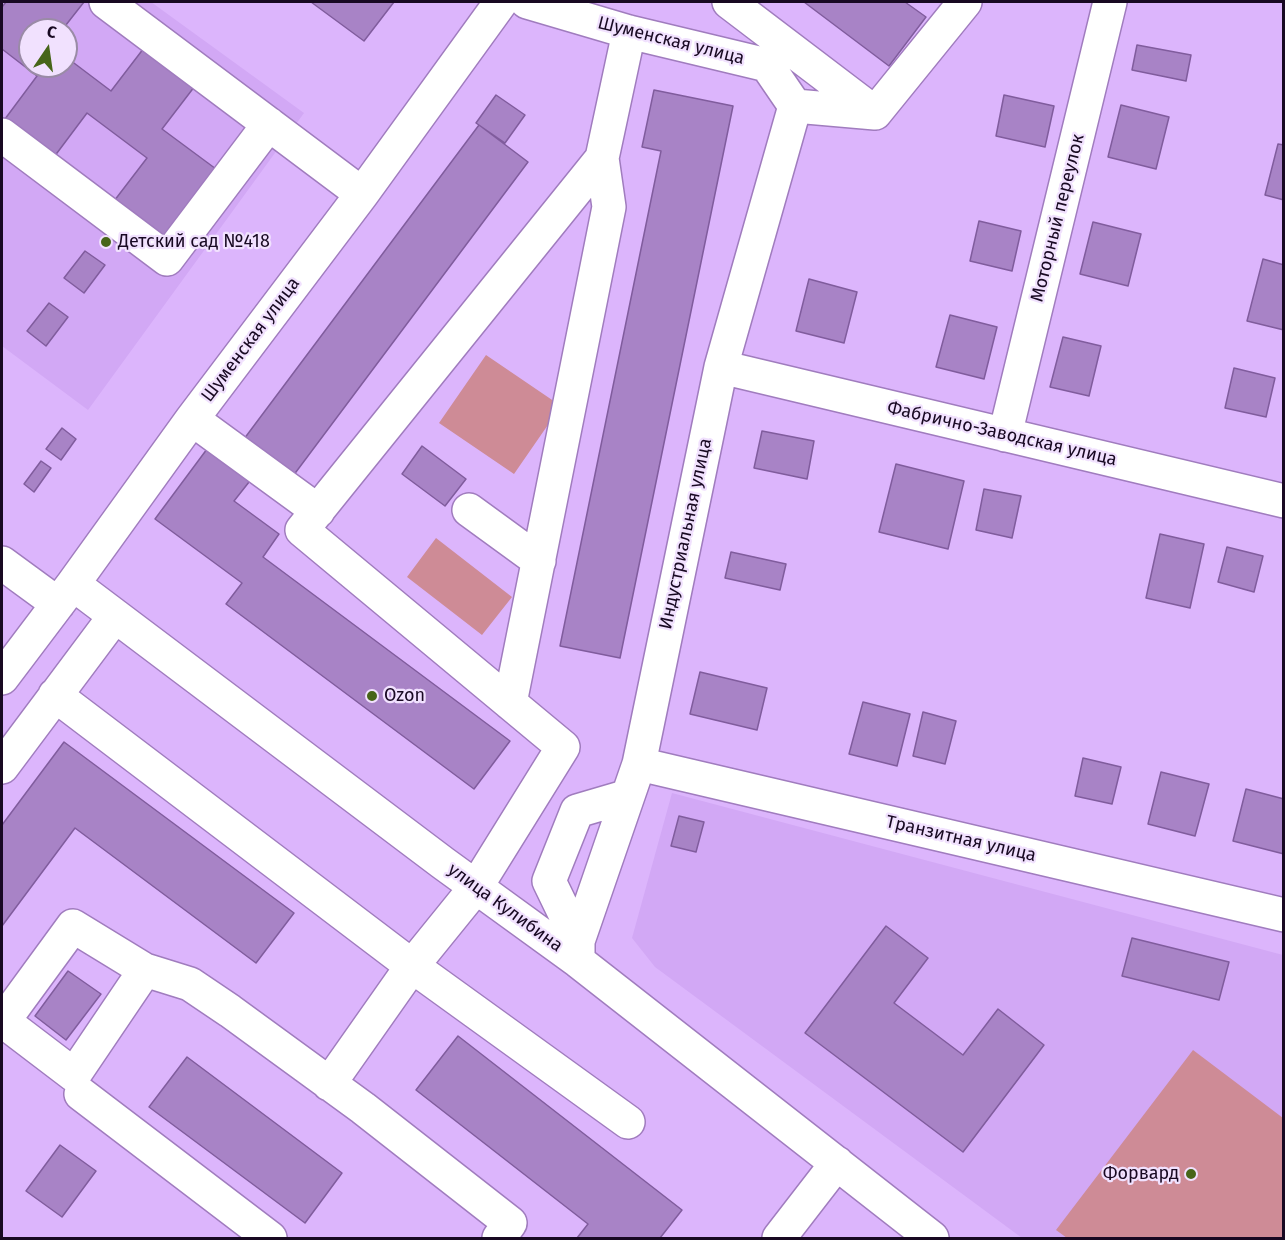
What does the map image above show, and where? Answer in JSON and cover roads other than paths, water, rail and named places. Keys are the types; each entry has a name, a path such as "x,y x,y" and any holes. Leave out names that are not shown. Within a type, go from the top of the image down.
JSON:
{"street":[{"path":"106,2 362,194"},
{"name":"Шуменская улица","path":"2,678 192,419 362,194 501,2"},
{"name":"Шуменская улица","path":"527,2 629,32 767,65 795,106"},
{"path":"729,2 875,112"},
{"name":"Моторный переулок","path":"1005,435 1110,2"},
{"path":"875,112 954,6"},
{"path":"510,703 609,207 602,158 629,32"},
{"path":"795,106 875,112"},
{"name":"Индустриальная улица","path":"578,951 639,764 721,367 795,106"},
{"path":"2,135 167,259 269,124"},
{"path":"329,1084 412,966 476,887 563,747 302,530 602,158"},
{"name":"Фабрично-Заводская улица","path":"721,367 1284,501"},
{"path":"192,419 318,511"},
{"path":"469,510 538,561"},
{"name":"улица Кулибина","path":"2,563 115,616 476,887 578,951 932,1239"},
{"path":"2,767 115,616"},
{"path":"55,695 412,966 627,1122"},
{"name":"Транзитная улица","path":"639,764 1284,915"},
{"path":"578,951 549,881 577,811 628,796"},
{"path":"145,970 74,1075 2,1022 73,926 145,970 190,984 363,1108 510,1223 499,1239"},
{"path":"81,1094 270,1239"},
{"path":"779,1239 837,1163"}],"place":[{"name":"Детский сад №418","path":"106,242"},
{"name":"Ozon","path":"372,696"},
{"name":"Форвард","path":"1191,1174"}]}
